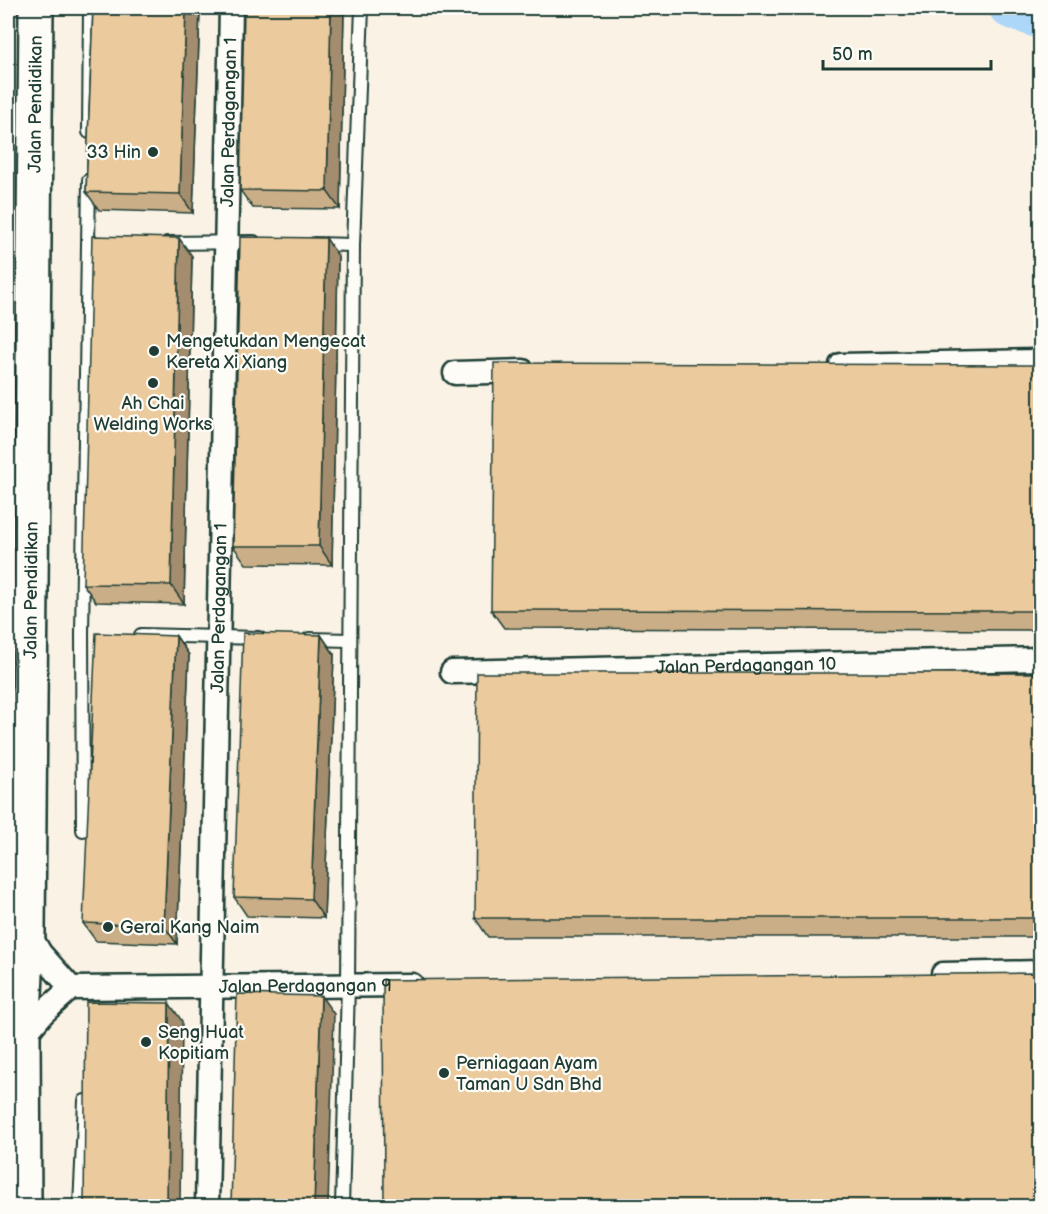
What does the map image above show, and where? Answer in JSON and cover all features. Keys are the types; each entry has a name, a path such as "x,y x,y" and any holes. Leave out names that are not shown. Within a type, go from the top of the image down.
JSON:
{"main road":[{"name":"Jalan Pendidikan","path":"24,1206 23,1037 28,931 36,8"}],"street":[{"name":"Jalan Perdagangan 1","path":"207,1206 231,8"},
{"path":"825,366 1041,361"},
{"path":"455,373 538,371"},
{"name":"Jalan Perdagangan 10","path":"452,672 1041,659"},
{"path":"23,1037 43,1013 83,992 40,953 28,931"},
{"path":"921,975 1041,972"},
{"name":"Jalan Perdagangan 9","path":"83,992 212,986 431,984"}],"lane":[{"path":"89,150 90,8"},
{"path":"342,1206 348,986 353,245 362,8"},
{"path":"83,830 94,244 89,173"},
{"path":"157,243 226,241 272,243"},
{"path":"307,244 353,245"},
{"path":"128,635 266,638"},
{"path":"302,639 350,640"},
{"path":"80,1206 86,1092"}],"building":[{"path":"93,8 186,8 180,194 86,192"},
{"path":"244,8 331,8 327,191 240,190"},
{"path":"92,236 179,238 171,585 83,584"},
{"path":"240,237 326,238 319,546 233,546"},
{"path":"494,363 1041,365 1041,611 491,610"},
{"path":"96,633 176,636 164,926 83,923"},
{"path":"243,633 321,635 311,899 234,897"},
{"path":"477,673 1041,673 1041,918 475,918"},
{"path":"1041,973 1041,1206 384,1206 383,980"},
{"path":"237,994 321,996 314,1206 231,1206"},
{"path":"86,1002 169,1003 167,1206 84,1206"}],"waterway":[{"path":"1009,8 1040,19"}],"place":[{"name":"33 Hin","path":"153,152"},
{"name":"Mengetukdan Mengecat Kereta Xi Xiang","path":"154,351"},
{"name":"Ah Chai Welding Works","path":"153,383"},
{"name":"Gerai Kang Naim","path":"108,927"},
{"name":"Seng Huat Kopitiam","path":"146,1042"},
{"name":"Perniagaan Ayam Taman U Sdn Bhd","path":"444,1073"}]}
